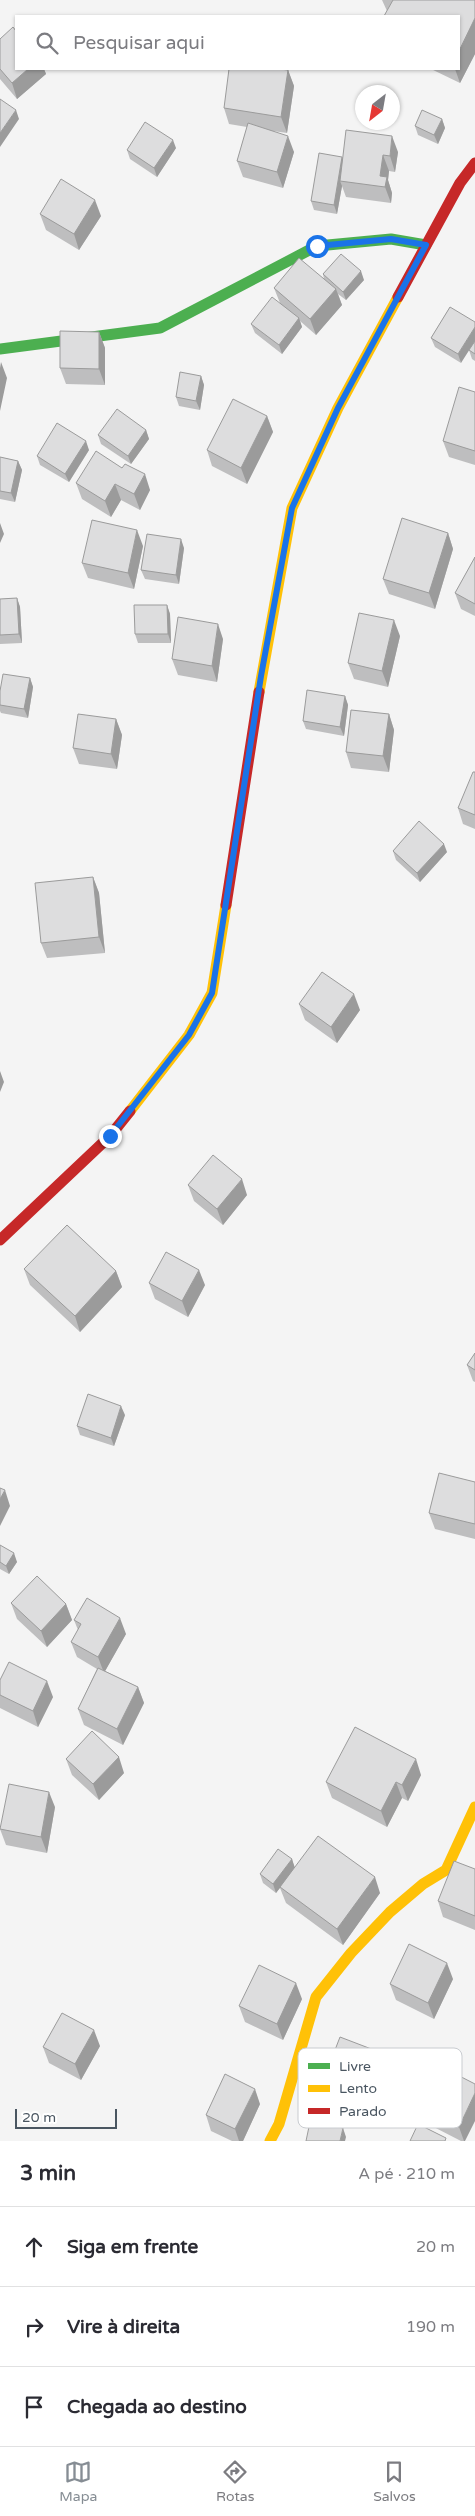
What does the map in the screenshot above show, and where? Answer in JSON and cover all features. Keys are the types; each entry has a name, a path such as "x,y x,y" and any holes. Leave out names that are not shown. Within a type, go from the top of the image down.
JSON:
{"street":[{"path":"0,1240 110,1136 189,1035 212,993 259,686 292,508 338,408 460,183 475,163"},
{"path":"0,349 160,328 317,246 391,239 426,245"},
{"path":"301,2048 316,1997 351,1953 390,1912 423,1884 446,1870 475,1807"},
{"path":"270,2141 279,2124 298,2059"}],"building":[{"path":"393,0 475,0 475,18 460,49 460,15 385,15"},
{"path":"13,27 15,30 15,70 27,70 12,83 0,69 0,39"},
{"path":"229,70 288,70 281,117 224,108"},
{"path":"0,99 16,110 0,133"},
{"path":"422,110 442,119 434,135 415,126"},
{"path":"145,122 173,140 154,168 127,150"},
{"path":"248,123 288,136 277,172 237,161"},
{"path":"346,130 392,136 390,156 383,155 380,176 387,177 385,187 340,181"},
{"path":"319,153 342,157 334,205 311,201"},
{"path":"61,179 95,200 74,234 40,214"},
{"path":"341,254 361,271 343,292 323,274"},
{"path":"299,258 336,289 310,319 274,288"},
{"path":"272,297 299,318 279,345 251,324"},
{"path":"450,307 475,322 475,327 458,354 431,338"},
{"path":"60,331 99,332 99,369 60,368"},
{"path":"475,341 475,354 469,350"},
{"path":"180,372 201,376 196,401 176,397"},
{"path":"459,387 475,392 475,451 443,441"},
{"path":"233,399 267,416 241,468 207,450"},
{"path":"117,409 146,430 128,456 98,435"},
{"path":"57,423 86,441 65,474 37,456"},
{"path":"96,451 122,468 125,464 145,474 134,494 115,484 105,501 76,483"},
{"path":"0,457 18,461 11,493 0,491"},
{"path":"402,518 448,533 429,593 383,579"},
{"path":"92,520 137,530 128,573 82,563"},
{"path":"147,534 181,539 176,575 141,570"},
{"path":"475,557 475,604 455,593"},
{"path":"17,598 19,634 0,635 0,599"},
{"path":"134,605 167,605 168,634 135,634"},
{"path":"359,613 394,620 382,671 348,663"},
{"path":"178,617 218,624 212,666 172,659"},
{"path":"3,674 30,678 24,709 0,705"},
{"path":"307,690 345,696 340,727 303,721"},
{"path":"351,710 389,714 383,756 346,752"},
{"path":"78,714 116,719 111,754 73,748"},
{"path":"473,772 475,772 475,815 458,808"},
{"path":"419,821 444,844 417,873 393,851"},
{"path":"93,877 99,937 41,943 35,883"},
{"path":"322,972 354,994 331,1027 299,1004"},
{"path":"213,1155 242,1179 217,1209 188,1185"},
{"path":"67,1225 116,1271 75,1316 24,1269"},
{"path":"166,1252 199,1270 182,1301 149,1283"},
{"path":"475,1353 475,1370 467,1365"},
{"path":"88,1394 121,1406 111,1438 77,1426"},
{"path":"439,1473 475,1482 475,1524 429,1513"},
{"path":"0,1488 5,1490 0,1499"},
{"path":"0,1545 14,1553 6,1566 0,1562"},
{"path":"37,1576 66,1604 41,1631 11,1603"},
{"path":"87,1598 120,1618 98,1657 71,1642 81,1624 74,1620"},
{"path":"9,1662 47,1681 33,1711 0,1695 0,1680"},
{"path":"98,1668 138,1687 117,1729 78,1709"},
{"path":"355,1727 416,1759 402,1785 396,1782 381,1811 326,1782"},
{"path":"92,1731 119,1757 93,1784 66,1759"},
{"path":"9,1784 49,1792 41,1837 0,1829"},
{"path":"318,1836 375,1877 337,1929 280,1887"},
{"path":"278,1849 292,1859 273,1884 260,1874"},
{"path":"454,1861 475,1869 475,1916 438,1901"},
{"path":"409,1944 447,1963 428,2003 390,1984"},
{"path":"259,1965 296,1983 277,2024 239,2006"},
{"path":"62,2013 94,2030 75,2064 43,2047"},
{"path":"340,2037 369,2048 336,2048"},
{"path":"225,2074 255,2089 235,2129 206,2115"},
{"path":"462,2077 475,2084 475,2093 462,2121"},
{"path":"309,2128 343,2128 340,2141 306,2141"},
{"path":"416,2128 426,2128 446,2138 445,2141 410,2141"}],"traffic: fast":[{"path":"0,349 160,328 317,246 391,239 426,245"}],"traffic: slow":[{"path":"259,692 292,508 338,408 398,297"},
{"path":"130,1111 189,1035 212,993 226,905"},
{"path":"301,2048 316,1997 351,1953 390,1912 423,1884 446,1870 475,1807"},
{"path":"270,2141 279,2124 298,2059"}],"traffic: jam":[{"path":"398,297 460,183 475,163"},
{"path":"226,905 259,692"},
{"path":"0,1240 110,1136 130,1111"}],"route":[{"path":"110,1136 189,1035 212,993 261,676 292,508 338,408 426,245 391,239 317,246"}]}
